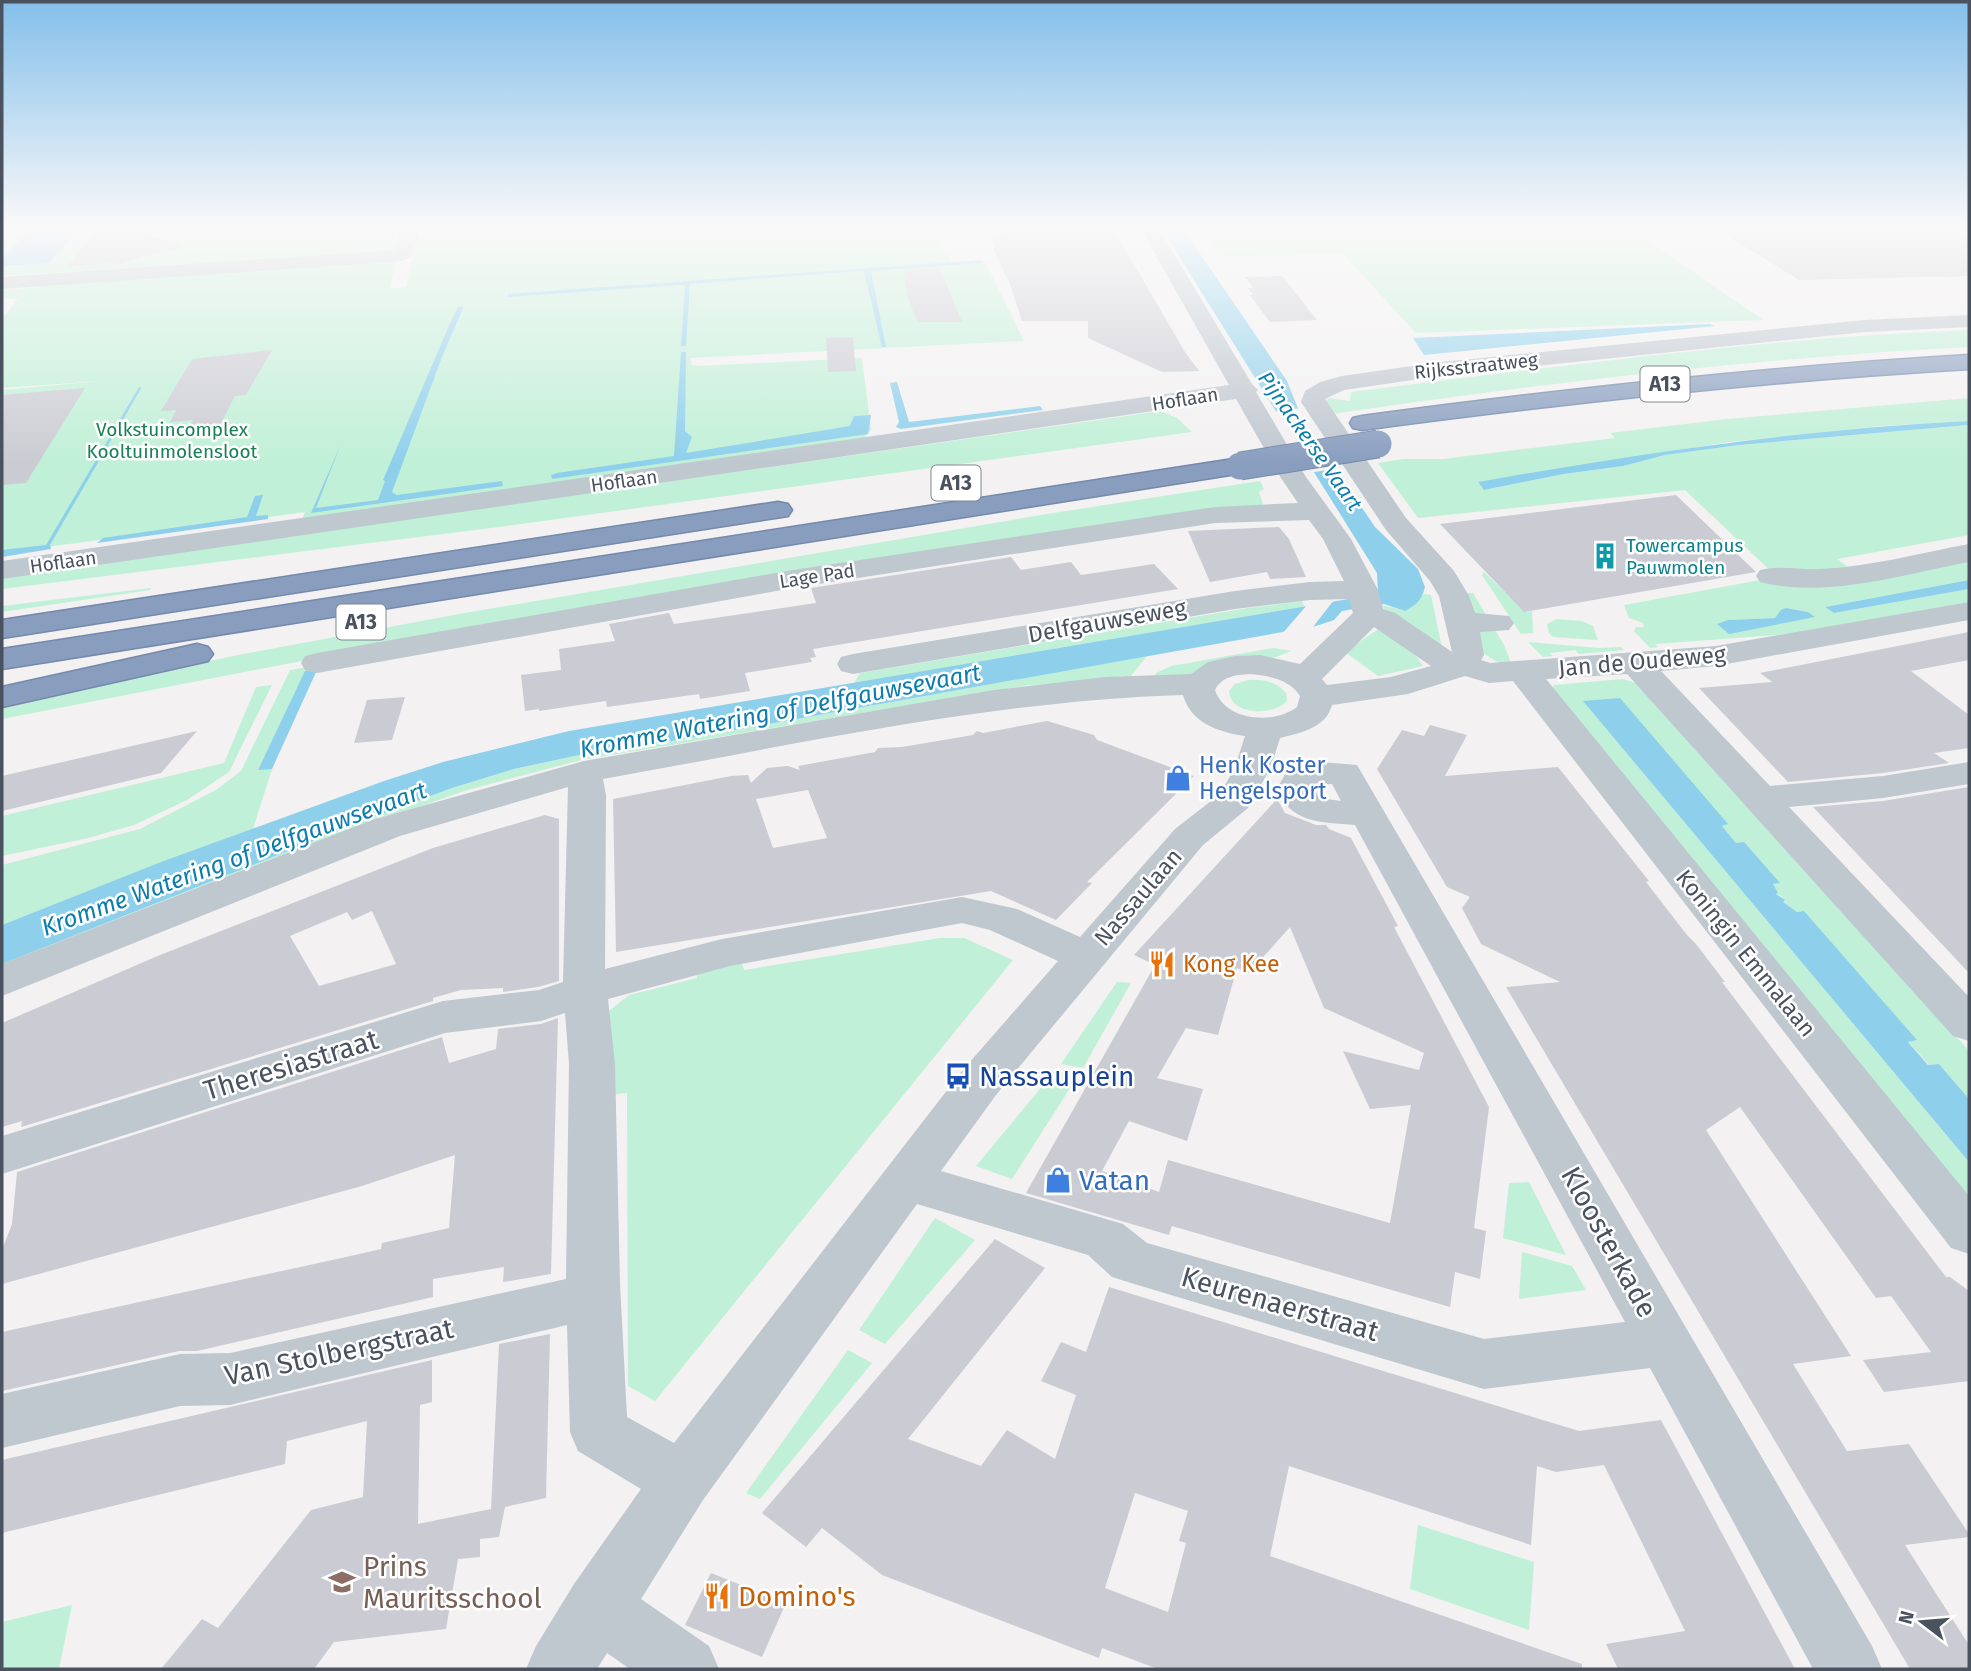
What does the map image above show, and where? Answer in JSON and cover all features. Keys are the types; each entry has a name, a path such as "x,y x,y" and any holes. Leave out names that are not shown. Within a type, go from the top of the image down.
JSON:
{"highway":[{"name":"A13","path":"1240,453 1301,431 1577,393 1763,375 1969,362"},
{"name":"A13","path":"2,659 720,546 1240,453 1378,444 1616,410 1792,392 1969,380"},
{"name":"A13","path":"2,629 808,506"},
{"name":"A13","path":"2,602 483,540 686,524"},
{"name":"A13","path":"2,697 142,665 550,589 720,546"}],"street":[{"path":"1196,307 1246,390 1255,413 1287,467 1348,558 1363,608 1333,652 1299,681"},
{"name":"Rijksstraatweg","path":"1461,622 1454,596 1443,577 1396,524 1313,402 1313,396 1319,391 1342,383 1453,368 1865,326 1969,321"},
{"name":"Hoflaan","path":"2,570 1246,390"},
{"name":"Lage Pad","path":"317,663 820,575 1215,515 1319,511"},
{"path":"1771,576 1819,578 1855,574 1969,553"},
{"name":"Delfgauwseweg","path":"853,664 1235,600 1334,589 1363,608"},
{"name":"Jan de Oudeweg","path":"1363,608 1437,658 1489,673 1636,664 1729,654 1969,611"},
{"path":"1201,695 1205,678 1223,667 1250,664 1299,681 1365,692 1418,683 1461,666 1468,655 1467,640 1461,622 1498,623"},
{"path":"1636,664 1969,1025"},
{"name":"Koningin Emmalaan","path":"1526,672 1531,684 1969,1233"},
{"path":"1201,695 1217,716 1251,726 1286,727 1308,717 1316,707 1299,681"},
{"path":"2,981 386,828 584,772 993,700 1060,702 1201,695"},
{"name":"Nassaulaan","path":"1086,957 1189,837 1251,726"},
{"path":"584,772 587,795 584,977 592,1065 593,1296 599,1432 682,1480"},
{"path":"1761,798 1883,787 1969,773"},
{"name":"Kloosterkade","path":"1368,815 1849,1669"},
{"path":"559,1669 682,1480 979,1083 1086,957 1002,919 962,910 718,954 701,961 638,974 584,977"},
{"name":"Theresiastraat","path":"2,1155 443,1017 541,1005 584,977"},
{"name":"Keurenaerstraat","path":"907,1181 1105,1239 1131,1261 1484,1364 1665,1342"},
{"name":"Van Stolbergstraat","path":"2,1420 180,1380 230,1379 593,1296"},
{"path":"597,1607 686,1669"}],"green space":[{"name":"Volkstuincomplex Kooltuinmolensloot","path":"12,307 1007,307 1024,341 690,358 692,365 698,366 862,358 871,430 861,442 300,524 305,512 2,553 2,390 100,381 2,388 2,319"},
{"path":"1392,307 1744,307 1763,320 1416,333"},
{"path":"1969,330 1969,347 1650,373 1332,414 1325,401 1329,398 1350,401 1351,392 1660,355 1814,340"},
{"path":"1969,398 1969,421 1881,426 1729,442 1478,482 1484,490 1564,474 1623,466 1665,455 1739,445 1969,425 1969,535 1837,559 1847,566 1842,568 1860,578 1969,558 1969,580 1825,607 1834,613 1969,589 1969,602 1789,634 1655,644 1658,647 1650,648 1634,631 1636,627 1644,627 1643,623 1629,618 1624,605 1777,577 1685,490 1418,518 1378,463 1403,459 1443,459 1615,438 1610,433 1727,419","holes":["1786,608 1808,612 1814,617 1729,633 1728,620 1775,618"]},
{"path":"1161,411 1177,418 1192,432 507,526 2,589 2,577"},
{"path":"1260,481 1264,489 1259,492 1264,508 415,639 2,719 2,705 238,655 465,613 1047,514"},
{"path":"1484,572 1525,612 1532,611 1533,633 1521,634 1482,575"},
{"path":"151,588 150,590 2,612 2,606"},
{"path":"1466,593 1473,593 1504,645 1511,663 1499,663 1480,651"},
{"path":"1424,594 1431,595 1442,648 1386,612 1382,605 1405,611"},
{"path":"1302,601 1304,606 1300,607 853,685 860,673"},
{"path":"1557,619 1582,621 1593,626 1598,640 1553,637 1547,624"},
{"path":"1382,623 1412,650 1423,666 1378,676 1345,652 1377,630"},
{"path":"1528,642 1599,648 1621,647 1624,650 1579,654 1575,650 1550,653 1553,656 1543,657"},
{"path":"1274,648 1291,651 1276,657 1170,680 1154,680 1156,673 1171,666"},
{"path":"1147,656 1130,677 1120,676 1121,681 1030,685 581,760 464,791 275,858 2,969 2,964 369,819 452,788 514,769 579,755 685,739"},
{"path":"319,665 258,769 272,769 253,829 2,925 2,865 140,829 216,790 241,771 290,670"},
{"path":"1623,679 1639,684 1969,1051 1969,1099 1939,1064 1929,1065 1908,1041 1916,1040 1804,911 1797,912 1783,902 1782,896 1775,894 1773,884 1779,883 1744,843 1736,843 1721,825 1727,824 1584,702 1969,1162 1969,1207 1552,692 1554,685"},
{"path":"1248,680 1274,683 1286,693 1287,701 1281,706 1263,711 1237,705 1231,699 1229,691 1235,684"},
{"path":"272,685 229,772 187,800 134,825 88,838 2,856 2,816 224,763 256,687"},
{"path":"940,938 964,938 1013,960 655,1401 628,1386 627,1093 607,1095 605,1014 629,995 697,978 696,969 741,960 744,970"},
{"path":"1117,982 1131,983 1083,1068 1061,1064"},
{"path":"1054,1072 1077,1077 1012,1179 976,1166"},
{"path":"1529,1182 1566,1255 1503,1238 1509,1183"},
{"path":"935,1218 975,1240 885,1344 859,1330"},
{"path":"1522,1252 1572,1266 1586,1290 1519,1299"},
{"path":"848,1350 872,1363 760,1499 746,1493"},
{"path":"1418,1525 1534,1562 1529,1630 1410,1589"},
{"path":"72,1605 59,1669 2,1669 2,1622"}],"water":[{"path":"458,307 464,307 392,492 397,495 502,481 503,486 311,513 341,444 316,508 378,500 385,481 383,480"},
{"path":"684,307 689,307 686,346 681,346"},
{"path":"872,307 878,307 886,347 882,347"},
{"path":"1211,307 1236,307 1287,381 1301,416 1375,527 1418,569 1425,587 1420,599 1412,607 1405,611 1384,604 1342,611 1334,620 1316,626 685,739 579,755 514,769 452,788 369,819 2,964 2,925 161,862 443,762 569,731 1378,594 1377,573"},
{"path":"1710,324 1715,326 1424,355 1413,338"},
{"path":"681,352 686,352 685,431 692,437 686,453 850,426 854,416 871,415 868,434 552,479 551,475 557,473 674,456"},
{"path":"897,382 909,422 1040,406 1043,410 901,429 896,427 899,422 890,383"},
{"path":"139,387 142,387 50,545 51,549 2,557 2,550 46,545"},
{"path":"1969,421 1969,425 1739,445 1665,455 1623,466 1564,474 1484,490 1478,482 1600,461 1784,436"},
{"path":"263,495 256,516 268,515 268,519 97,543 103,538 247,517 255,496"},
{"path":"1969,580 1969,589 1834,613 1825,607"},
{"path":"1786,608 1808,612 1815,617 1729,634 1717,624 1728,620 1775,618"},
{"path":"317,670 272,769 258,770 305,671"},
{"path":"1620,698 1728,824 1722,826 1736,843 1744,842 1780,883 1773,884 1778,893 1776,894 1797,912 1804,911 1917,1040 1908,1042 1928,1065 1939,1064 1969,1099 1969,1162 1583,701"}],"pier":[{"path":"1301,408 1339,468 1309,473 1271,412"},
{"path":"1334,600 1313,627 1282,634 1307,605"}],"building":[{"path":"912,307 956,307 962,322 918,322"},
{"path":"1017,307 1159,307 1199,371 1162,372 1088,338 1088,321 1022,321"},
{"path":"1259,307 1307,307 1317,320 1270,322"},
{"path":"853,337 856,371 828,372 826,338"},
{"path":"272,350 246,395 235,396 215,435 183,437 193,420 170,422 176,410 161,411 192,359"},
{"path":"85,388 26,483 2,485 2,395"},
{"name":"Towercampus Pauwmolen","path":"1676,495 1756,572 1524,612 1440,524"},
{"path":"1279,527 1289,539 1306,577 1270,579 1267,572 1210,582 1188,531"},
{"path":"1011,557 1021,570 1071,562 1081,575 1154,564 1178,589 813,649 816,657 810,658 812,662 745,673 750,691 700,699 699,694 607,707 606,701 525,711 521,675 561,670 559,649 615,641 609,624 669,613 674,624 816,603 811,588"},
{"path":"1969,632 1969,660 1911,671 1969,715 1969,748 1934,753 1949,763 1883,773 1788,782 1699,688 1772,682 1760,673"},
{"path":"405,697 392,740 354,743 367,700"},
{"path":"1047,721 1094,735 1097,740 1194,776 1087,882 1092,883 1056,920 991,891 616,952 613,799 731,776 748,775 751,783 767,768 788,766 800,770 798,766 875,752 878,748 902,747 973,735 977,731 983,733","holes":["808,790 827,838 773,848 756,799"]},
{"path":"1430,725 1467,735 1445,776 1558,767 1649,881 1646,882 1725,982 1722,982 1946,1277 1969,1291 1969,1381 1884,1392 1863,1360 1931,1352 1891,1296 1876,1298 1740,1107 1706,1130 1851,1356 1793,1364 1847,1451 1909,1444 1969,1534 1969,1537 1905,1545 1969,1645 1969,1669 1910,1669 1506,987 1560,982 1481,944 1462,908 1470,897 1447,887 1377,769 1402,730 1424,736"},
{"path":"197,731 161,773 2,811 2,776"},
{"path":"1969,787 1969,973 1813,807 1883,801"},
{"path":"1277,799 1285,813 1316,825 1326,825 1329,829 1351,838 1398,926 1394,927 1489,1107 1474,1228 1486,1231 1480,1279 1455,1272 1450,1307 1172,1226 1169,1235 1026,1193 1155,965 1134,955","holes":["1290,927 1324,1008 1424,1053 1419,1070 1343,1051 1370,1109 1411,1105 1390,1223 1168,1160 1159,1192 1102,1171 1129,1121 1187,1141 1203,1089 1157,1078 1186,1028 1218,1035 1237,968 1249,973"]},
{"path":"545,815 559,819 559,981 503,992 503,988 461,990 433,998 433,1001 21,1127 22,1121 2,1127 2,1023 160,955 433,848","holes":["372,911 396,964 319,986 290,936 347,912 352,920"]},
{"path":"558,1018 551,1274 503,1282 504,1267 433,1279 433,1297 197,1351 179,1351 2,1391 2,1332 381,1249 382,1243 449,1228 455,1155 362,1186 2,1284 2,1250 12,1224 17,1172 442,1037 449,1063 496,1049 498,1029 541,1024"},
{"path":"995,1239 1045,1268 908,1439 981,1466 1007,1430 1055,1459 1076,1395 1041,1381 1061,1342 1086,1352 1109,1287 1579,1431 1661,1420 1795,1669 1618,1669 1606,1644 1685,1631 1604,1465 1556,1472 1537,1466 1531,1545 1289,1466 1270,1556 1582,1664 1582,1669 1158,1669 1102,1648 1099,1658 882,1575 822,1528 806,1547 762,1513","holes":["1135,1493 1188,1511 1179,1541 1186,1543 1168,1612 1105,1588"]},
{"path":"550,1334 546,1498 505,1507 499,1537 480,1539 480,1557 458,1559 446,1629 334,1642 314,1669 161,1669 202,1619 218,1628 311,1510 363,1497 367,1421 287,1441 285,1464 2,1533 2,1460 432,1360 432,1402 420,1405 418,1524 491,1509 499,1344"},
{"path":"711,1573 786,1603 762,1657 685,1625"}],"place":[{"name":"Towercampus Pauwmolen","path":"1605,556"},
{"name":"Henk Koster Hengelsport","path":"1178,778"},
{"name":"Kong Kee","path":"1162,964"},
{"name":"Nassauplein","path":"958,1076"},
{"name":"Vatan","path":"1058,1180"},
{"name":"Prins Mauritsschool","path":"342,1582"},
{"name":"Domino's","path":"717,1596"}],"water label":[{"name":"Pijnackerse Vaart","path":"1310,441"},
{"name":"Kromme Watering of Delfgauwsevaart","path":"780,711"},
{"name":"Kromme Watering of Delfgauwsevaart","path":"234,859"}]}
